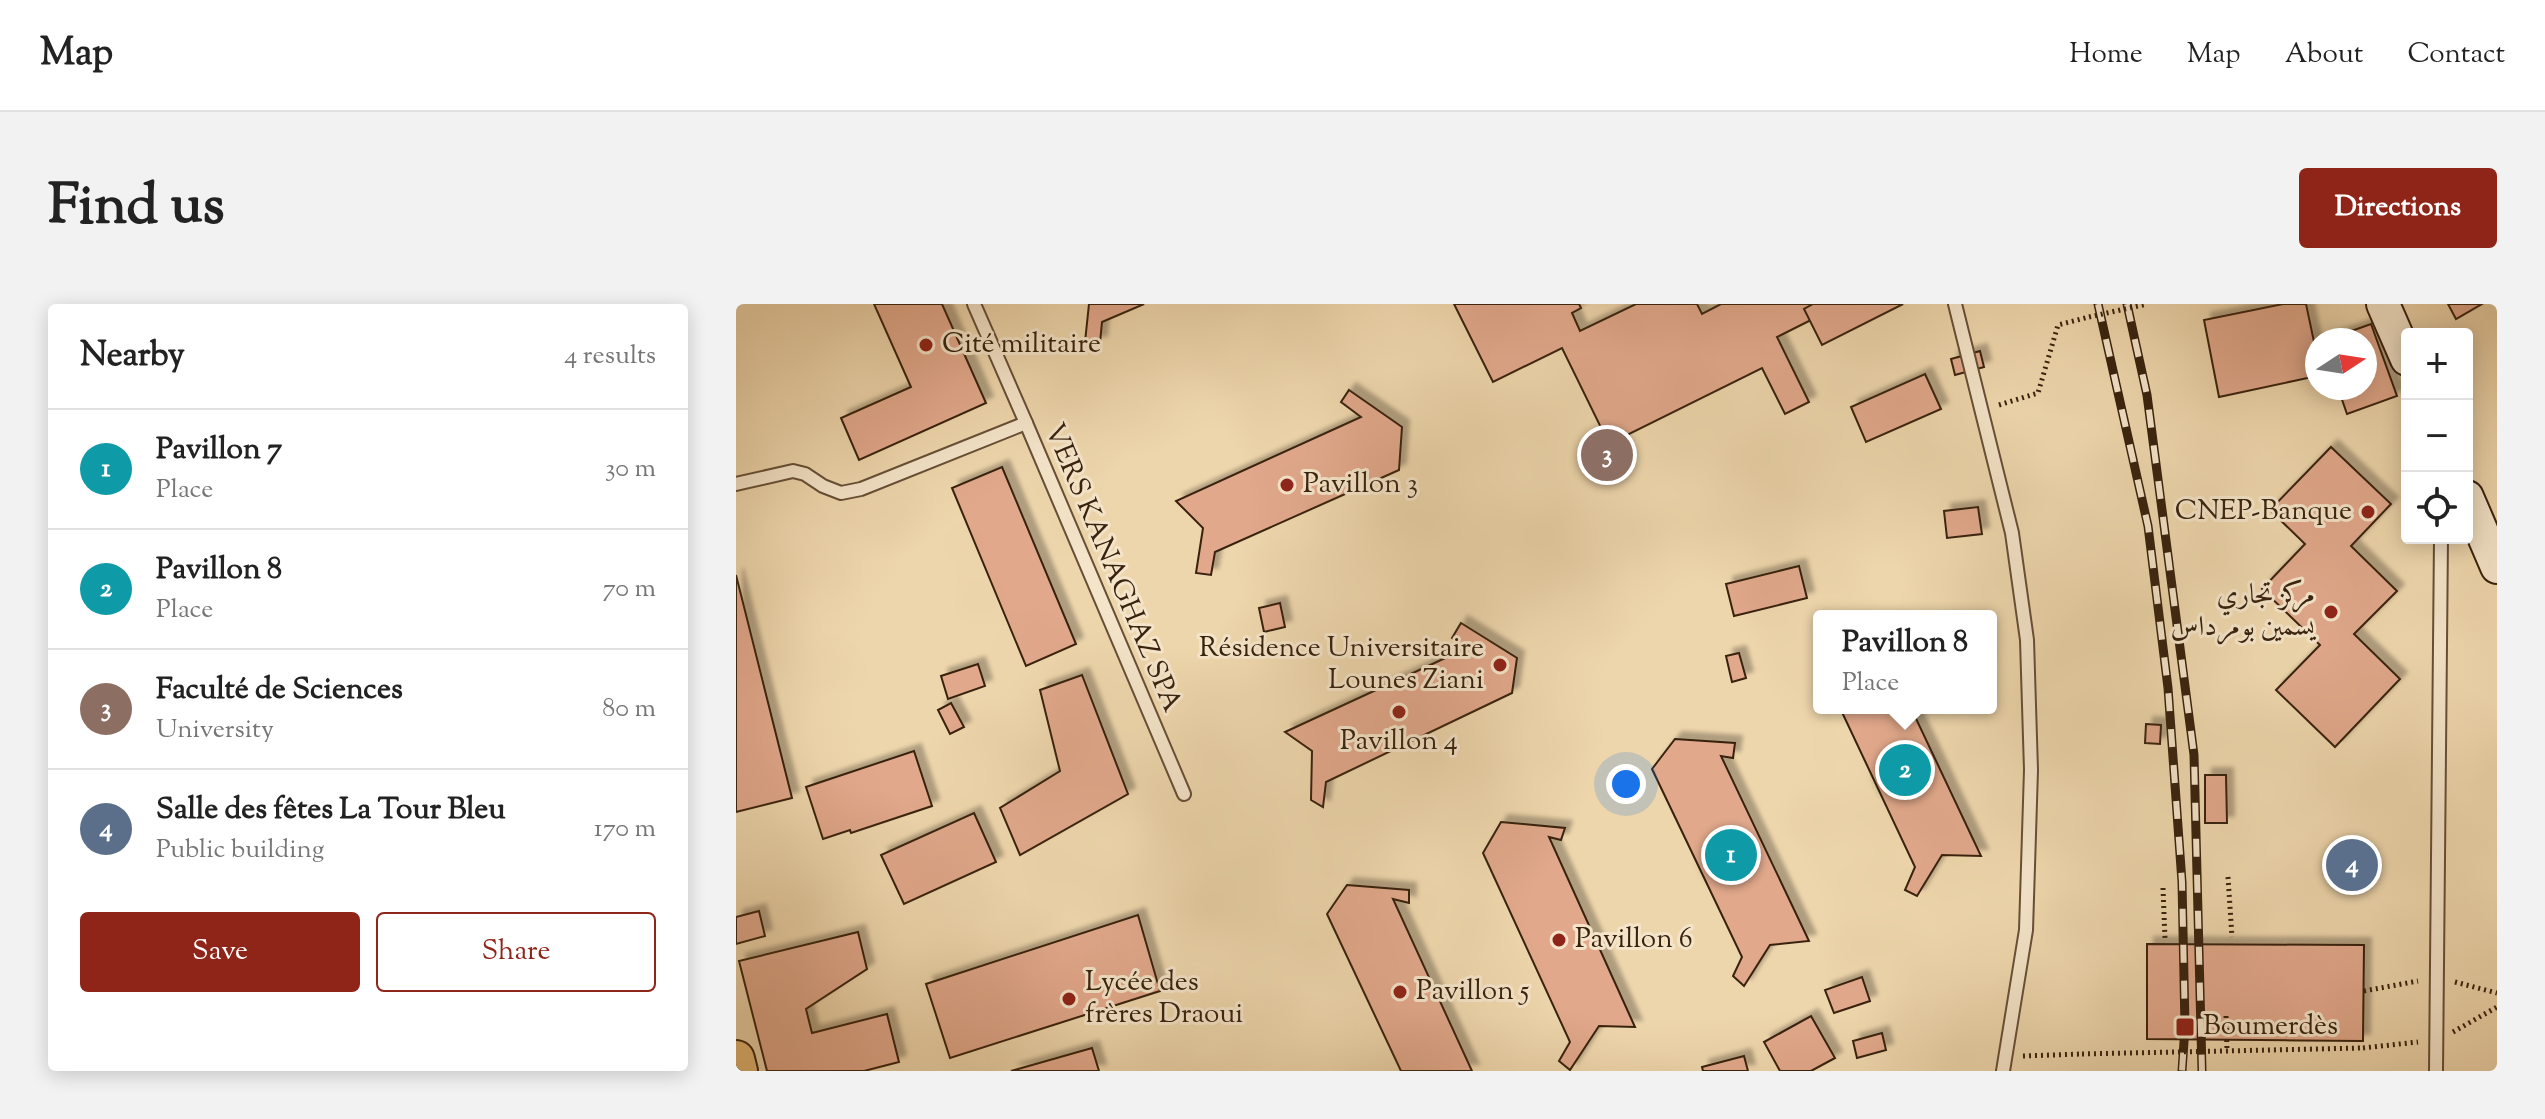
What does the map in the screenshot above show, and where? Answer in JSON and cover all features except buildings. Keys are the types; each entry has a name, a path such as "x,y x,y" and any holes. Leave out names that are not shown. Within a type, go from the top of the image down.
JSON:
{"main road":[{"path":"2383,304 2401,345"},
{"path":"2473,511 2497,567"},
{"path":"736,1059 739,1071"}],"lane":[{"path":"974,304 1026,423"},
{"path":"1955,304 2012,533 2027,640 2031,770 2026,930 2003,1071"},
{"name":"VERS KANAGHAZ SPA","path":"736,484 793,471 841,493 861,489 1026,423 1184,794"},
{"path":"2436,1071 2441,544"}],"path":[{"path":"1983,410 2038,393 2058,325 2147,304"},
{"path":"2228,877 2232,937"},
{"path":"2163,888 2165,939"},
{"path":"2364,991 2437,978"},
{"path":"2464,984 2497,993"},
{"path":"2466,1025 2497,1007"},
{"path":"2226,1016 2227,1051"},
{"path":"2007,1056 2363,1048 2437,1041"}],"railway":[{"path":"2098,304 2148,526 2168,688 2182,882 2185,1027 2182,1071"},
{"path":"2127,304 2147,395 2194,755 2202,1071"}],"place":[{"name":"Cité militaire","path":"926,345"},
{"name":"Faculté de Sciences","path":"1607,455"},
{"name":"Pavillon 3","path":"1287,485"},
{"name":"CNEP-Banque","path":"2368,512"},
{"name":"مركز تجاري يسمين بومرداس","path":"2331,612"},
{"name":"Résidence Universitaire Lounes Ziani","path":"1500,665"},
{"name":"Pavillon 4","path":"1399,712"},
{"name":"Pavillon 8","path":"1905,770"},
{"name":"Pavillon 7","path":"1731,855"},
{"name":"Salle des fêtes La Tour Bleu","path":"2352,865"},
{"name":"Pavillon 6","path":"1559,940"},
{"name":"Pavillon 5","path":"1400,992"},
{"name":"Lycée des frères Draoui","path":"1069,999"},
{"name":"Boumerdès","path":"2185,1027"}]}
